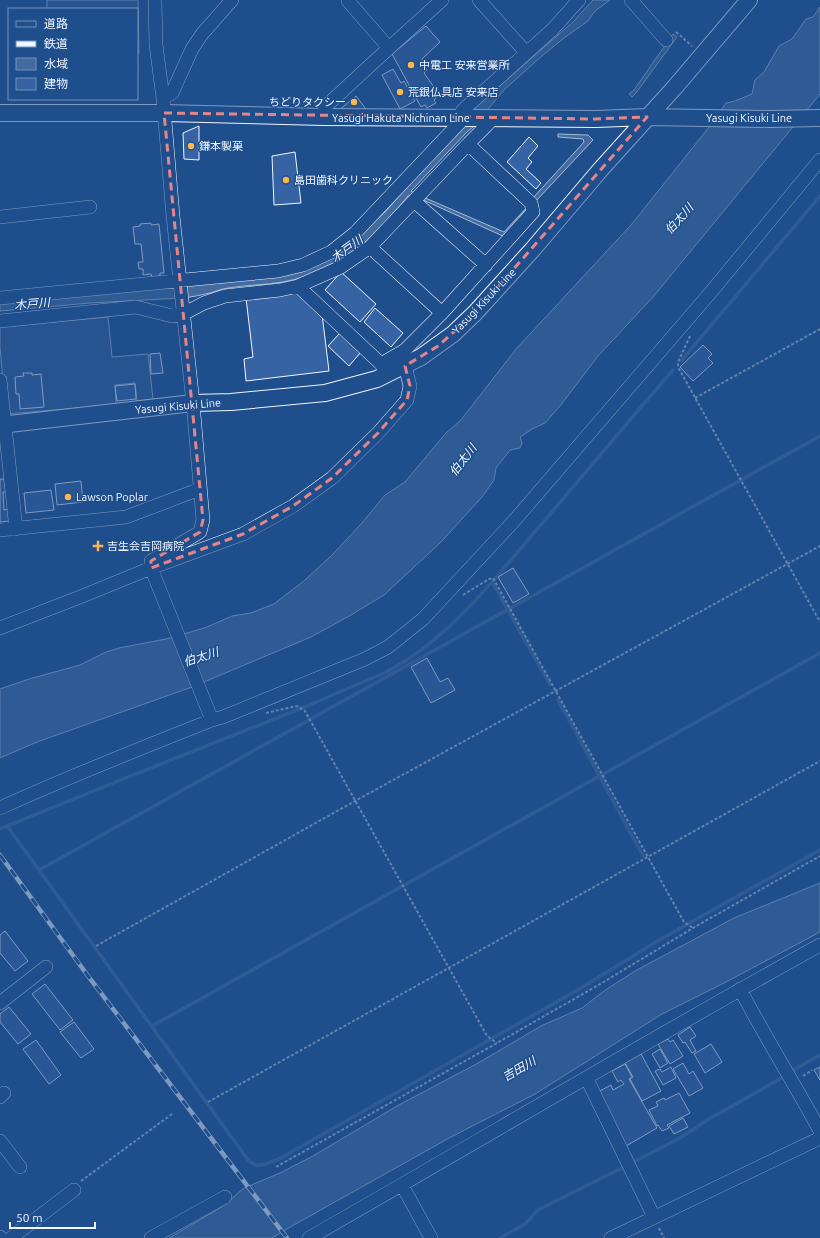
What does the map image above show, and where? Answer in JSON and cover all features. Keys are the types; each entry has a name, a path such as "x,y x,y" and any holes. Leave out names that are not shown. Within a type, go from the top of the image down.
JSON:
{"main road":[{"path":"647,117 675,87 749,0"},
{"name":"Yasugi Hakuta Nichinan Line","path":"0,112 164,106 324,117 596,119 647,117"},
{"name":"Yasugi Kisuki Line","path":"2,425 193,403 231,402 325,393 378,379 384,370 405,366 421,358 453,334 475,313 647,117 770,119 820,118"}],"street":[{"path":"155,0 156,45 164,106 203,520 200,532 151,562 152,571 211,717"},
{"path":"164,106 172,93 192,49 202,34 232,0"},
{"path":"349,0 348,1 389,48"},
{"path":"324,117 325,107 442,0"},
{"path":"479,0 522,48"},
{"path":"0,298 181,288 278,271 303,264 331,252 355,233 464,117 463,110 552,30 579,0"},
{"path":"631,0 666,40"},
{"path":"0,321 136,307 172,316 184,314 204,303 225,296 280,290 298,286 341,267 370,247 487,125 489,118"},
{"path":"298,286 384,370 442,313 533,212 531,203 468,144"},
{"path":"0,808 211,717 223,717 365,659 388,647 423,619 513,522 711,292 820,160"},
{"path":"414,201 486,265"},
{"path":"0,217 90,207"},
{"path":"370,247 442,313"},
{"path":"0,628 152,571 243,534 293,506 332,478 378,433 407,400 410,386 405,366"},
{"path":"0,380 2,425 16,529"},
{"path":"0,530 126,517 200,489"},
{"path":"308,1238 587,1079 740,989 820,945"},
{"path":"0,1003 46,967"},
{"path":"740,989 768,1042 790,1076 820,1131"},
{"path":"587,1079 654,1217"},
{"path":"611,1238 820,1138"},
{"path":"0,1142 20,1167"},
{"path":"402,1185 431,1238"},
{"path":"11,1238 74,1190"},
{"path":"151,1238 225,1197"}],"path":[{"path":"679,35 692,45"},
{"path":"695,398 820,329"},
{"path":"691,334 678,364 695,398 820,622"},
{"path":"96,946 355,801 820,546"},
{"path":"462,595 493,578 684,922 693,928"},
{"path":"261,714 297,706 305,711 487,1036 497,1044"},
{"path":"208,1102 820,761"},
{"path":"276,1167 602,984 693,928 820,856"},
{"path":"74,1190 83,1179 172,1114"}],"highlighted area":[{"path":"164,113 596,119 647,117 475,313 438,346 405,366 410,386 407,400 378,433 332,478 293,506 243,534 151,568 151,561 200,532 203,520"}],"shaded area":[{"path":"47,0 138,0 139,53 138,8 47,8"},
{"path":"108,317 112,357 148,354 153,399 137,401 135,383 115,385 116,405 6,414 0,347 0,327"}],"water":[{"path":"593,0 610,0 595,11 588,21 543,55 505,89 482,116 469,116 476,107 573,22"},
{"name":"伯太川","path":"820,7 820,94 653,297 598,356 560,406 545,423 520,437 522,443 520,448 510,450 496,468 494,480 482,497 441,542 384,595 311,637 192,687 37,742 0,758 0,689 29,679 80,665 106,652 119,648 171,638 207,627 232,616 251,613 274,604 305,580 331,556 362,523 385,495 405,482 446,433 460,421 517,348 631,225 706,131 726,103 752,94 755,80 764,72 779,46 792,39 806,19 813,17"},
{"path":"673,34 677,37 632,97 629,94 634,90"},
{"name":"木戸川","path":"466,121 479,122 467,132 411,191 416,194 413,196 408,196 368,240 339,262 304,277 283,282 221,289 210,293 183,298 182,285 278,275 355,240 386,211"},
{"path":"558,134 588,135 593,140 535,202 532,199 584,142 583,139 558,137"},
{"path":"423,197 504,232 528,206 529,210 505,237 421,199"},
{"name":"木戸川","path":"180,286 181,298 90,303 0,311 0,303"},
{"name":"吉田川","path":"820,883 820,932 662,1014 535,1094 451,1137 272,1238 169,1238 223,1206 244,1188 280,1173 313,1156 397,1106 480,1062 541,1026 582,1008 604,991 635,971 734,918"}],"building":[{"name":"中電工 安来営業所","path":"426,26 440,42 422,59 427,70 424,73 434,87 431,89 436,98 434,100 436,103 427,108 425,105 421,107 392,54"},
{"name":"荒銀仏具店 安来店","path":"393,69 401,83 404,81 415,101 400,109 382,75"},
{"name":"ちどりタクシー","path":"356,96 366,109 342,114 338,111"},
{"name":"鎌本製菓","path":"199,126 199,160 184,159 183,133"},
{"path":"529,137 538,146 528,158 532,162 526,169 541,183 536,189 507,162"},
{"name":"島田歯科クリニック","path":"295,152 301,203 274,205 272,156"},
{"path":"151,223 151,225 159,224 164,273 160,273 160,276 152,277 151,274 143,275 143,269 139,269 138,262 143,262 141,244 135,244 133,227 140,226 140,224"},
{"path":"341,272 376,304 360,322 325,290"},
{"path":"298,292 322,314 329,371 246,381 244,359 253,357 246,298"},
{"path":"375,308 403,333 391,347 364,322"},
{"path":"340,333 361,352 349,366 328,346"},
{"path":"703,345 712,354 708,358 713,363 693,381 680,367"},
{"path":"160,353 163,373 151,374 150,354"},
{"path":"23,373 32,373 32,375 41,374 44,407 20,409 19,394 16,394 15,377 24,376"},
{"path":"135,384 136,399 117,401 115,386"},
{"path":"0,479 4,479 6,492 3,492 4,510 9,509 10,521 0,522"},
{"path":"81,481 83,502 57,505 55,484"},
{"path":"51,490 54,510 26,513 24,493"},
{"path":"513,568 529,594 513,603 498,577"},
{"path":"427,658 440,682 448,678 455,690 431,703 411,667"},
{"path":"5,931 28,961 15,971 0,953 0,935"},
{"path":"45,984 73,1020 60,1030 32,994"},
{"path":"9,1007 31,1034 18,1044 0,1022 0,1014"},
{"path":"74,1022 94,1049 81,1058 60,1032"},
{"path":"690,1027 696,1036 690,1040 696,1051 692,1053 685,1042 683,1043 678,1035"},
{"path":"668,1039 670,1042 673,1040 683,1056 670,1064 658,1044"},
{"path":"36,1040 61,1075 49,1084 23,1049"},
{"path":"711,1044 722,1062 705,1073 694,1054"},
{"path":"660,1049 668,1063 660,1068 652,1054"},
{"path":"641,1054 661,1091 642,1101 630,1079 633,1077 625,1063"},
{"path":"683,1063 689,1074 693,1071 703,1088 689,1096 673,1069"},
{"path":"625,1064 632,1077 629,1079 657,1128 626,1146 596,1093 611,1085 613,1090 624,1084 621,1080 618,1082 612,1071"},
{"path":"671,1067 676,1078 663,1085 655,1071 660,1069 662,1072"},
{"path":"820,1067 820,1080 814,1070"},
{"path":"679,1093 690,1113 667,1125 669,1128 662,1131 658,1125 657,1126 649,1110 658,1106 656,1102 664,1098 665,1100"},
{"path":"683,1118 688,1127 674,1134 669,1126"}],"waterway":[{"path":"681,361 820,196"},
{"path":"0,829 307,706 384,673 407,660 449,627 487,588 673,370"},
{"path":"39,870 820,436"},
{"path":"492,582 550,685"},
{"path":"152,1026 820,653"},
{"path":"558,700 643,856"},
{"path":"7,826 248,1160 256,1165 267,1164 279,1159 576,991 661,939 820,850"},
{"path":"790,1072 820,1055"},
{"path":"631,1163 680,1138 704,1122 785,1076"},
{"path":"500,1238 525,1224 538,1210 626,1166"}],"railway":[{"path":"0,855 88,976 287,1238"}],"place":[{"name":"中電工 安来営業所","path":"411,65"},
{"name":"荒銀仏具店 安来店","path":"400,92"},
{"name":"ちどりタクシー","path":"354,102"},
{"name":"鎌本製菓","path":"191,146"},
{"name":"島田歯科クリニック","path":"286,180"},
{"name":"Lawson Poplar","path":"68,497"},
{"name":"吉生会吉岡病院","path":"98,546"}]}
